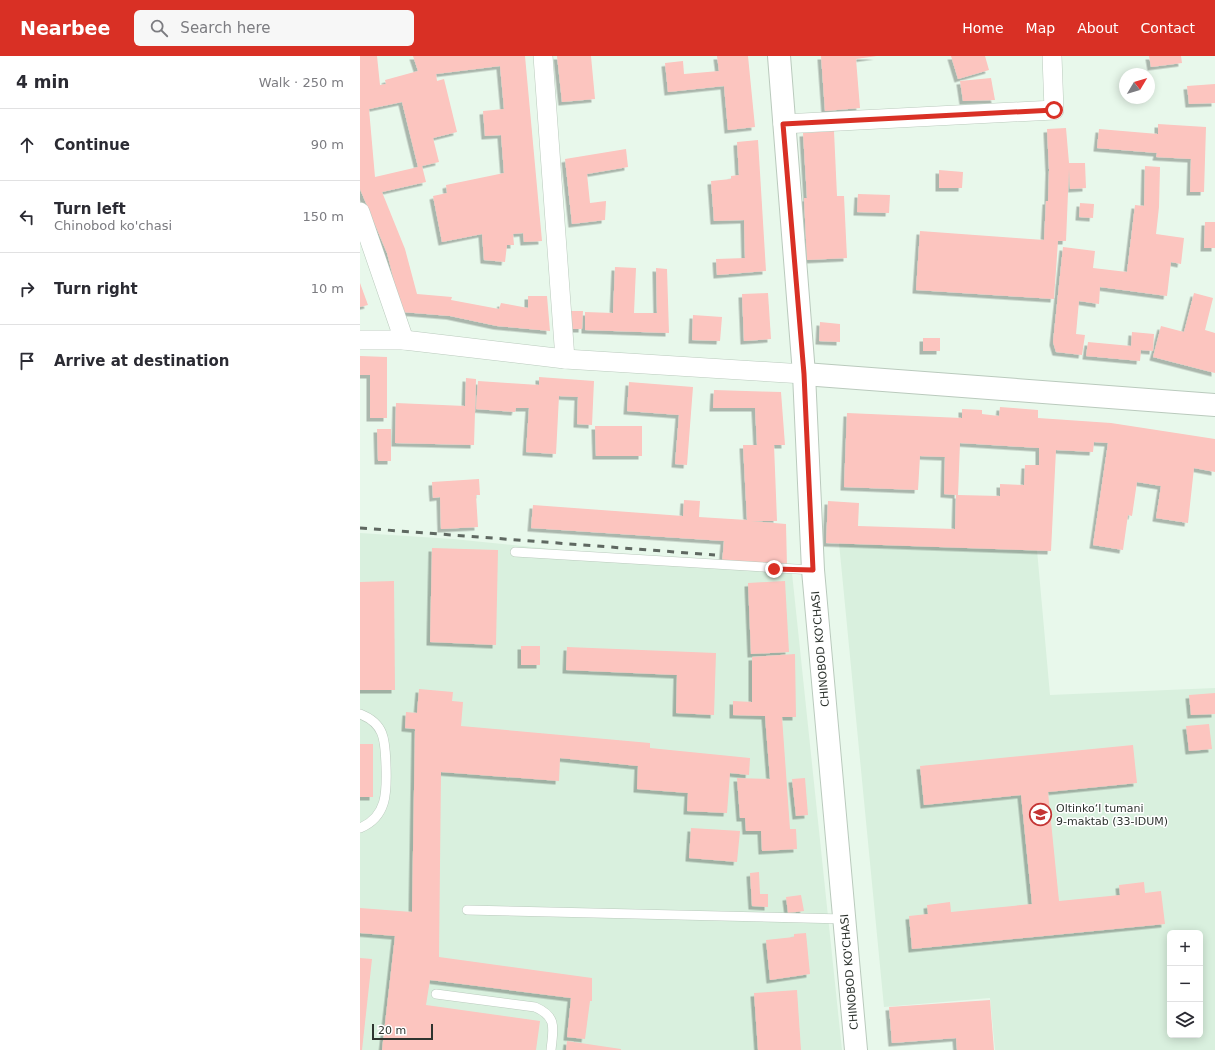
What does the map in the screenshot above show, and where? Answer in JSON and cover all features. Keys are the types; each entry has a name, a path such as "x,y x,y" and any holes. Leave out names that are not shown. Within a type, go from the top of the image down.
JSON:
{"street":[{"path":"543,56 565,358"},
{"name":"CHINOBOD KO'CHASI","path":"779,56 783,124 804,374 813,570 856,1050"},
{"path":"783,124 1054,110 1052,56"},
{"path":"360,212 404,340"},
{"path":"360,340 404,340 565,358 804,374 1215,405"}],"lane":[{"path":"515,552 813,570"},
{"path":"360,714 371,718 383,735 387,791 384,805 377,817 368,825 360,828"},
{"path":"467,910 844,919"},
{"path":"436,994 535,1007 543,1010 549,1015 552,1022 553,1029 550,1050"}],"shaded area":[{"path":"360,533 453,539 792,573 842,1050 360,1050"},
{"name":"Oltinko‘l tumani 9-maktab (33-IDUM)","path":"839,543 1037,550 1050,695 1215,688 1215,1050 995,1050 990,998 884,1007"}],"building":[{"path":"360,56 377,56 380,85 386,84 385,80 418,71 413,56 525,56 542,241 524,242 523,233 513,234 514,245 507,245 505,262 484,260 482,234 442,242 433,196 447,193 446,185 504,173 501,135 485,136 483,111 504,109 500,66 436,74 437,81 444,79 457,132 433,138 439,162 422,166 426,182 382,192 405,249 417,294 452,297 451,300 499,309 501,303 528,308 528,296 547,296 550,331 497,326 450,316 402,312 387,253 360,189","holes":["402,102 418,167 375,177 369,109"]},
{"path":"557,56 591,56 595,99 562,102"},
{"path":"717,56 748,56 755,127 728,130 724,86 668,92 665,63 683,61 684,74 719,71"},
{"path":"821,56 877,56 856,59 860,108 825,111"},
{"path":"951,56 985,56 989,70 958,79"},
{"path":"1149,56 1181,56 1182,63 1151,67"},
{"path":"991,78 995,100 963,101 960,81"},
{"path":"1215,84 1215,103 1189,104 1187,86"},
{"path":"1158,124 1206,127 1204,192 1190,192 1191,159 1156,157 1157,153 1097,148 1099,129 1158,134"},
{"path":"1066,128 1069,163 1085,163 1086,188 1070,189 1069,169 1066,241 1058,241 1054,299 916,290 920,231 1044,240 1046,201 1048,201 1049,170 1047,129"},
{"path":"834,131 837,196 844,196 847,258 807,260 804,198 807,198 803,133"},
{"path":"758,140 766,271 717,275 716,259 745,258 744,220 714,221 711,181 731,179 731,176 739,175 737,142"},
{"path":"626,149 628,167 587,174 590,203 606,201 605,220 572,224 565,159"},
{"path":"1145,166 1160,167 1159,207 1156,234 1184,238 1181,264 1171,262 1167,296 1100,287 1099,304 1079,301 1076,334 1085,335 1082,355 1056,352 1053,342 1063,247 1095,251 1093,268 1127,272 1135,205 1144,206"},
{"path":"939,170 963,172 962,188 939,188"},
{"path":"858,194 890,195 889,213 857,212"},
{"path":"1080,203 1094,204 1093,218 1079,217"},
{"path":"1205,222 1215,222 1215,248 1204,248"},
{"path":"615,267 636,268 634,313 657,313 656,268 667,269 669,333 585,330 585,312 613,313"},
{"path":"360,283 368,305 360,307"},
{"path":"768,293 771,339 744,341 742,294"},
{"path":"1194,293 1213,298 1205,330 1215,333 1215,373 1153,357 1161,326 1184,332"},
{"path":"570,311 583,311 582,329 569,329"},
{"path":"693,315 722,317 720,341 692,340"},
{"path":"820,322 840,324 840,342 819,341"},
{"path":"1132,332 1154,334 1153,351 1141,350 1140,361 1086,356 1088,342 1131,346"},
{"path":"923,338 940,338 940,351 923,351"},
{"path":"360,356 387,357 387,418 370,418 370,375 360,375"},
{"path":"539,377 594,381 592,425 577,424 578,397 559,396 556,454 526,452 529,408 516,408 515,412 476,409 478,381 539,385"},
{"path":"466,378 476,379 474,445 395,443 396,403 465,406"},
{"path":"629,382 693,387 687,465 675,464 679,415 627,411"},
{"path":"714,390 781,392 785,445 774,445 777,521 751,521 786,524 787,567 722,563 724,541 531,528 533,505 683,516 684,500 700,501 699,517 747,520 743,445 757,445 755,408 713,408"},
{"path":"1000,407 1038,410 1038,418 1111,423 1215,439 1215,472 1194,468 1188,523 1156,518 1161,486 1137,482 1132,516 1128,515 1123,550 1093,545 1108,443 1094,442 1093,452 1056,450 1051,551 826,543 828,501 859,503 858,526 955,529 956,495 944,494 945,457 920,456 918,490 844,487 847,413 962,418 962,409 982,410 982,414 999,416","holes":["960,443 1039,448 1039,465 1025,465 1024,485 1000,484 1000,496 958,495"]},
{"path":"595,426 642,426 642,456 596,456"},
{"path":"377,429 391,429 391,461 378,461"},
{"path":"479,479 480,495 476,495 478,527 441,529 440,497 433,498 432,482"},
{"path":"432,548 498,550 496,645 430,642"},
{"path":"394,581 395,690 360,690 360,582"},
{"path":"785,581 789,652 751,654 748,583"},
{"path":"521,646 540,646 540,665 521,665"},
{"path":"567,647 716,653 714,715 676,713 677,675 566,670"},
{"path":"795,654 796,717 782,717 790,829 796,829 797,849 762,851 761,831 746,831 745,818 740,818 737,778 770,779 765,716 733,715 733,701 752,702 752,657"},
{"path":"419,689 453,692 452,701 463,702 461,726 650,743 650,748 750,758 749,775 730,773 727,813 687,811 688,793 637,789 638,766 560,758 559,781 441,772 439,957 592,978 592,1001 590,1001 585,1039 567,1037 571,998 430,980 426,1005 540,1021 536,1050 382,1050 395,936 360,933 360,908 412,912 415,729 405,728 406,712 417,713"},
{"path":"1215,693 1215,714 1191,715 1189,695"},
{"path":"1209,724 1212,749 1189,751 1186,726"},
{"path":"360,744 373,744 373,797 360,797"},
{"path":"1133,745 1137,783 1048,792 1059,901 1120,895 1119,885 1144,882 1145,893 1161,891 1165,924 912,949 909,916 928,914 927,905 950,902 951,912 1032,904 1021,795 924,805 920,766"},
{"path":"805,778 808,815 796,816 792,779"},
{"path":"691,828 740,831 737,862 689,858"},
{"path":"759,872 760,894 768,894 768,907 752,906 750,873"},
{"path":"801,895 804,911 788,913 786,897"},
{"path":"806,933 810,974 770,980 766,940 794,937 794,934"},
{"path":"360,958 372,959 362,1050 360,1050"},
{"path":"797,990 801,1050 758,1050 754,993"},
{"path":"990,1000 994,1050 957,1050 956,1038 892,1043 889,1007"},
{"path":"567,1041 621,1049 621,1050 566,1050"}],"railway":[{"path":"360,528 715,555"}],"place":[{"name":"Oltinko‘l tumani 9-maktab (33-IDUM)","path":"1040,814"}],"route":[{"path":"774,569 813,570 804,374 783,124 1054,110"}]}
